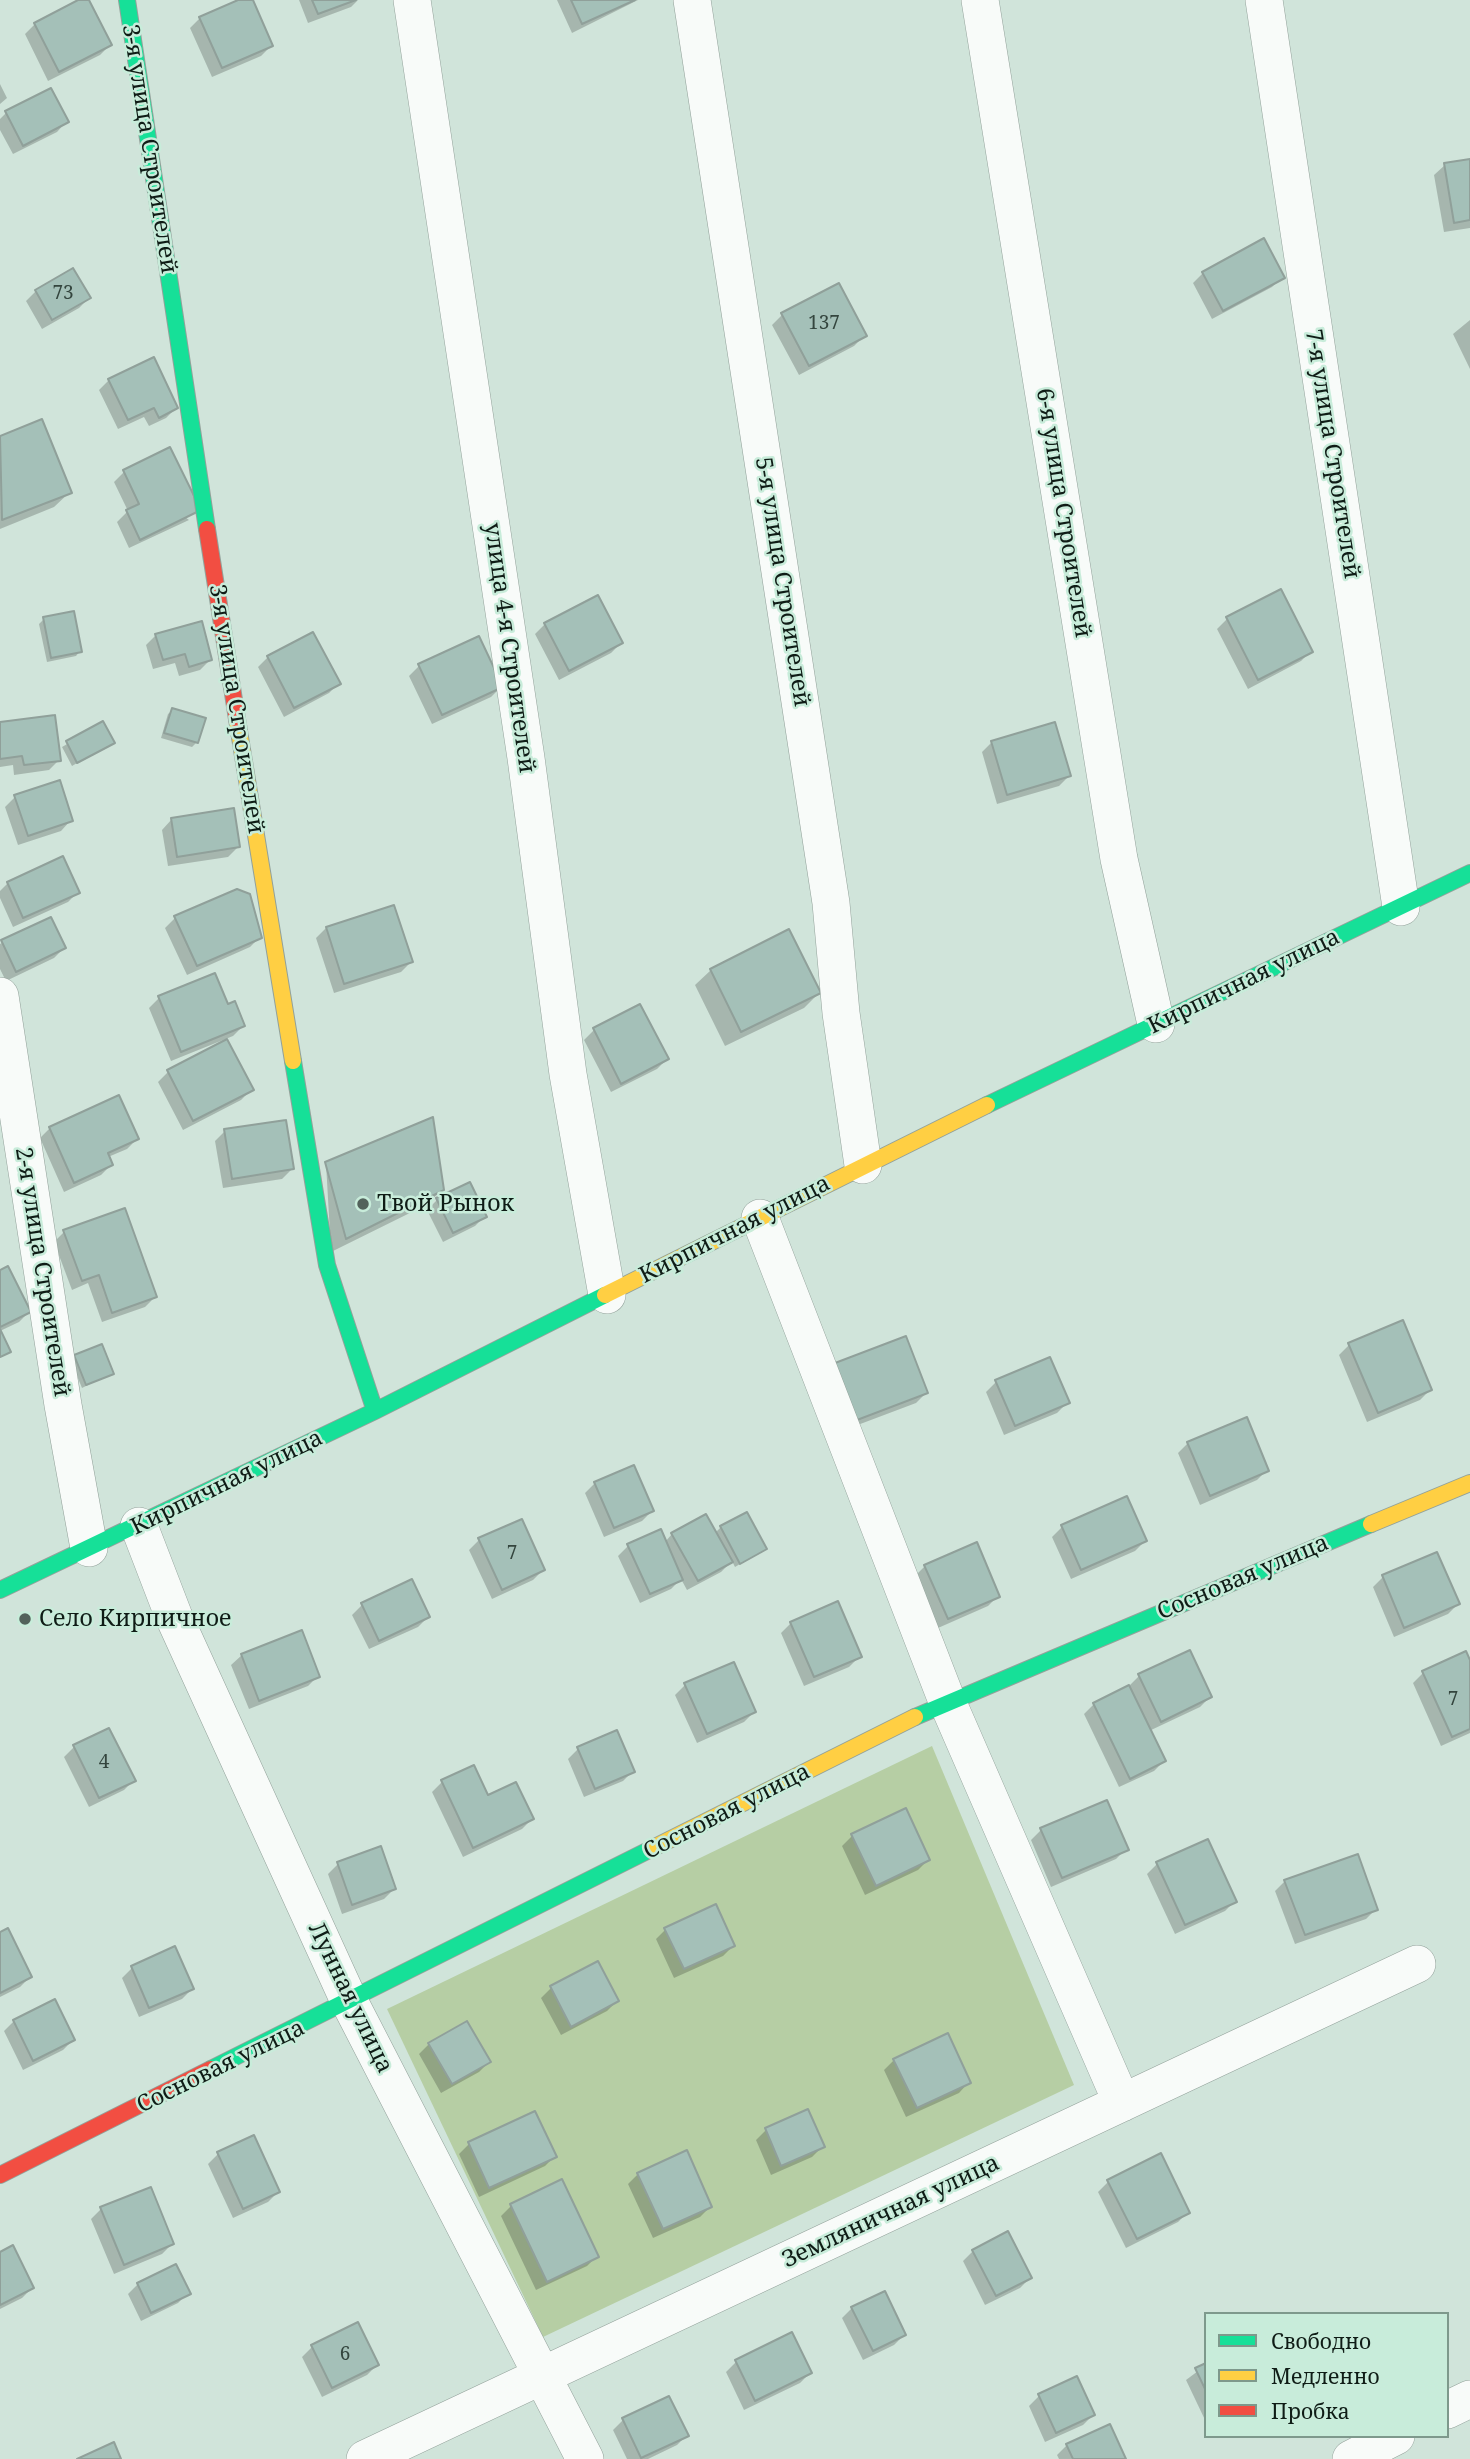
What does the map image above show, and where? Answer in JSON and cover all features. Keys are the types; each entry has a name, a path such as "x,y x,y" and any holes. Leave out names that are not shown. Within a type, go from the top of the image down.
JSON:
{"street":[{"name":"3-я улица Строителей","path":"127,0 223,633 327,1265 375,1411"},
{"name":"улица 4-я Строителей","path":"412,0 526,758 568,1073 607,1295"},
{"name":"5-я улица Строителей","path":"692,0 831,903 841,1013 863,1165"},
{"name":"6-я улица Строителей","path":"980,0 1119,859 1156,1024"},
{"name":"7-я улица Строителей","path":"1264,0 1401,907"},
{"name":"Кирпичная улица","path":"0,1590 139,1526 375,1411 863,1165 1470,873"},
{"name":"2-я улица Строителей","path":"0,996 63,1405 89,1548"},
{"path":"760,1218 947,1701 1122,2103"},
{"name":"Сосновая улица","path":"0,2175 350,2003 947,1701 1470,1483"},
{"name":"Лунная улица","path":"139,1526 174,1617 350,2003 585,2459"},
{"name":"Земляничная улица","path":"365,2459 1417,1964"},
{"path":"1449,2409 1470,2399"},
{"path":"1351,2459 1392,2438"}],"green space":[{"path":"932,1746 1074,2085 543,2337 387,2009"}],"building":[{"path":"78,0 89,0 112,45 59,72 34,23"},
{"path":"238,0 253,0 273,46 222,68 199,17"},
{"path":"312,0 356,0 318,14"},
{"path":"571,0 635,0 582,24"},
{"path":"51,88 69,122 23,146 5,111"},
{"path":"1470,159 1470,220 1454,223 1444,163"},
{"path":"1264,238 1285,278 1223,311 1202,272"},
{"path":"73,268 91,298 52,320 35,290"},
{"path":"839,283 867,336 809,366 781,313"},
{"path":"154,357 178,408 159,418 154,408 128,420 108,379"},
{"path":"42,419 72,493 2,520 0,436"},
{"path":"170,447 201,510 140,540 126,510 139,504 123,470"},
{"path":"1281,589 1313,652 1258,680 1226,617"},
{"path":"598,595 623,643 569,671 544,623"},
{"path":"74,611 82,652 51,658 43,617"},
{"path":"202,621 212,660 189,667 185,654 163,660 155,634"},
{"path":"313,632 341,684 294,708 267,656"},
{"path":"479,636 503,687 442,715 418,664"},
{"path":"172,708 206,718 198,743 164,733"},
{"path":"55,715 61,761 24,765 22,756 0,759 0,722"},
{"path":"103,721 115,743 77,763 66,741"},
{"path":"1055,722 1071,776 1007,795 991,741"},
{"path":"60,780 73,821 28,836 14,795"},
{"path":"234,808 240,847 177,857 171,818"},
{"path":"63,856 80,893 23,918 7,882"},
{"path":"237,889 250,894 262,938 197,966 174,916"},
{"path":"394,905 413,962 344,984 326,927"},
{"path":"51,917 66,948 16,972 1,940"},
{"path":"789,929 821,993 741,1032 710,969"},
{"path":"215,973 228,1004 235,1001 245,1026 181,1052 158,996"},
{"path":"640,1004 669,1059 621,1084 593,1028"},
{"path":"227,1039 254,1090 193,1121 167,1070"},
{"path":"119,1095 139,1139 108,1153 113,1165 74,1183 49,1127"},
{"path":"433,1117 444,1190 346,1239 325,1162"},
{"path":"286,1120 294,1169 232,1179 224,1129"},
{"path":"470,1182 487,1217 453,1233 436,1198"},
{"path":"125,1208 157,1297 112,1313 99,1275 82,1281 63,1230"},
{"path":"8,1266 31,1312 0,1327 0,1270"},
{"path":"1403,1320 1432,1390 1378,1413 1348,1343"},
{"path":"0,1329 11,1352 0,1357"},
{"path":"906,1336 928,1393 857,1420 835,1363"},
{"path":"102,1344 114,1374 86,1385 74,1355"},
{"path":"1050,1357 1070,1403 1015,1426 995,1380"},
{"path":"1247,1417 1269,1471 1210,1496 1187,1442"},
{"path":"634,1465 654,1511 614,1528 594,1482"},
{"path":"1127,1496 1147,1541 1081,1570 1061,1525"},
{"path":"747,1512 767,1549 740,1564 720,1526"},
{"path":"706,1514 733,1562 698,1581 671,1533"},
{"path":"522,1519 545,1570 502,1590 478,1538"},
{"path":"661,1529 683,1580 650,1594 627,1544"},
{"path":"977,1542 1000,1597 948,1619 924,1565"},
{"path":"1437,1552 1460,1604 1404,1628 1382,1575"},
{"path":"412,1579 430,1617 379,1641 361,1603"},
{"path":"838,1601 862,1657 814,1677 790,1622"},
{"path":"302,1630 320,1677 259,1701 241,1654"},
{"path":"1190,1650 1212,1697 1161,1722 1138,1674"},
{"path":"1466,1651 1470,1660 1470,1729 1452,1737 1422,1671"},
{"path":"734,1662 756,1712 707,1734 684,1683"},
{"path":"1129,1685 1166,1761 1130,1779 1093,1703"},
{"path":"109,1728 136,1781 99,1798 73,1745"},
{"path":"617,1730 635,1772 595,1789 577,1747"},
{"path":"474,1765 488,1795 516,1782 534,1819 473,1848 441,1780"},
{"path":"1107,1800 1129,1850 1062,1878 1040,1828"},
{"path":"906,1808 930,1860 876,1886 851,1834"},
{"path":"1208,1839 1237,1902 1185,1925 1156,1862"},
{"path":"381,1846 396,1889 352,1905 337,1862"},
{"path":"1358,1854 1378,1910 1305,1935 1284,1880"},
{"path":"716,1904 735,1946 684,1969 664,1928"},
{"path":"8,1928 32,1977 0,1993 0,1932"},
{"path":"175,1946 194,1989 149,2008 131,1966"},
{"path":"598,1961 619,2001 571,2027 550,1986"},
{"path":"55,1999 75,2040 33,2061 13,2020"},
{"path":"467,2021 491,2062 452,2084 428,2043"},
{"path":"948,2033 971,2083 917,2108 893,2059"},
{"path":"808,2109 825,2147 781,2166 765,2128"},
{"path":"535,2111 557,2157 489,2188 468,2142"},
{"path":"254,2135 280,2192 243,2209 217,2152"},
{"path":"687,2150 712,2207 663,2229 637,2173"},
{"path":"1161,2153 1190,2213 1137,2239 1107,2180"},
{"path":"562,2179 599,2257 547,2282 510,2204"},
{"path":"151,2187 174,2244 124,2265 100,2207"},
{"path":"1008,2231 1032,2278 996,2296 972,2250"},
{"path":"13,2245 34,2288 0,2305 0,2252"},
{"path":"176,2264 191,2294 151,2313 137,2283"},
{"path":"885,2291 906,2335 873,2351 851,2307"},
{"path":"358,2322 379,2365 332,2388 311,2345"},
{"path":"792,2332 812,2373 755,2401 735,2360"},
{"path":"1204,2364 1204,2387 1195,2368"},
{"path":"1077,2376 1095,2415 1056,2433 1038,2394"},
{"path":"669,2396 689,2436 641,2458 622,2418"},
{"path":"1110,2424 1126,2459 1073,2459 1066,2444"},
{"path":"114,2442 121,2459 77,2459"}],"traffic: fast":[{"path":"127,0 207,529"},
{"path":"987,1105 1470,873"},
{"path":"293,1061 327,1265 375,1411"},
{"path":"0,1590 375,1411 605,1295"},
{"path":"915,1717 1371,1524"},
{"path":"211,2069 655,1847"}],"traffic: slow":[{"path":"237,719 293,1061"},
{"path":"605,1295 987,1105"},
{"path":"1371,1524 1470,1483"},
{"path":"655,1847 915,1717"}],"traffic: jam":[{"path":"207,529 237,719"},
{"path":"0,2175 211,2069"}],"place":[{"name":"Твой Рынок","path":"363,1204"},
{"name":"Село Кирпичное","path":"25,1619"}]}
